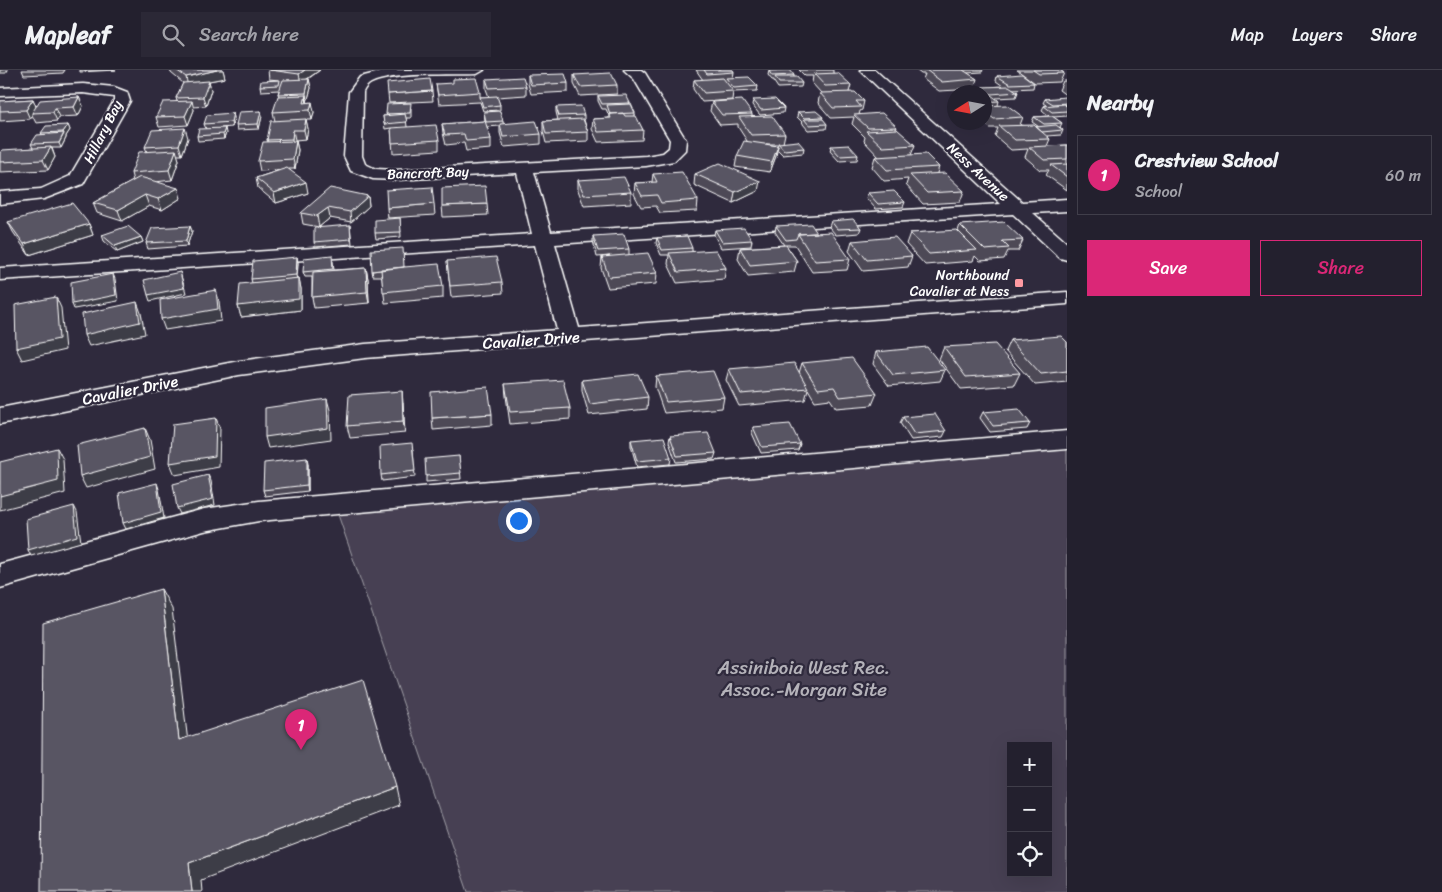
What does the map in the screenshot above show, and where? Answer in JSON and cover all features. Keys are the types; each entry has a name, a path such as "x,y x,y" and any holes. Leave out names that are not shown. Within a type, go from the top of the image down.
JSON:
{"street":[{"name":"Bancroft Bay","path":"477,70 383,76 372,78 359,85 356,92 354,163 363,171 383,175 646,161 674,155 678,140 640,76 631,70"},
{"name":"Ness Avenue","path":"867,70 1067,254"},
{"name":"Hillary Bay","path":"0,92 100,88 118,91 122,96 122,101 77,180 44,194 0,198"},
{"path":"524,168 570,337"},
{"path":"0,274 1067,205"},
{"name":"Cavalier Drive","path":"0,416 229,370 365,351 1067,298"},
{"path":"0,576 204,520 259,511 1067,440"}],"green space":[{"name":"Assiniboia West Rec. Assoc.-Morgan Site","path":"1067,447 1067,892 468,892 334,503"}],"building":[{"path":"176,70 217,70 186,77"},
{"path":"270,70 305,70 299,74"},
{"path":"704,70 733,70 734,72 707,74"},
{"path":"790,70 794,75 772,76 769,71"},
{"path":"926,70 963,70 977,79 942,82"},
{"path":"1033,70 1060,70 1064,73 1039,74"},
{"path":"611,73 617,85 580,87 574,75"},
{"path":"838,73 851,85 825,86 814,74"},
{"path":"565,74 568,83 531,85 528,75"},
{"path":"1022,74 1034,83 1010,84 997,76"},
{"path":"523,77 526,86 489,88 486,79"},
{"path":"749,77 758,86 734,88 726,78"},
{"path":"775,77 797,77 802,83 779,83"},
{"path":"476,78 480,92 438,95 436,84 453,83 453,79"},
{"path":"723,78 733,91 704,93 694,80"},
{"path":"309,79 306,93 278,94 283,80"},
{"path":"430,79 432,91 388,94 387,83"},
{"path":"280,80 279,85 260,86 261,81"},
{"path":"209,81 203,97 176,98 183,83"},
{"path":"1009,86 1018,92 992,94 992,87"},
{"path":"855,92 864,101 856,101 861,107 833,108 820,93"},
{"path":"306,95 304,103 312,102 310,110 273,112 278,96"},
{"path":"626,95 630,103 602,104 598,96"},
{"path":"497,96 500,105 483,107 480,97"},
{"path":"992,96 999,101 992,101"},
{"path":"79,97 74,107 55,108 53,112 32,113 40,100"},
{"path":"1065,97 1067,103 1053,104 1045,99"},
{"path":"33,99 26,110 0,111 0,101"},
{"path":"775,99 784,108 761,110 753,100"},
{"path":"742,100 752,114 722,115 712,102"},
{"path":"192,101 185,116 156,117 163,102"},
{"path":"411,103 410,113 386,114 387,104"},
{"path":"631,104 635,113 610,114 607,105"},
{"path":"1064,104 1067,107 1067,111 1052,112 1044,106"},
{"path":"1007,105 1023,117 994,119 992,117 992,106"},
{"path":"581,106 584,115 559,116 556,107"},
{"path":"261,111 258,124 236,125 239,112"},
{"path":"500,111 503,121 486,122 484,112"},
{"path":"816,111 823,117 804,118 798,112"},
{"path":"233,113 231,122 204,124 207,115"},
{"path":"623,113 625,116 636,116 643,130 598,132 593,119 611,118 609,114"},
{"path":"882,113 897,127 868,128 854,115"},
{"path":"405,114 407,122 384,124 383,116"},
{"path":"772,116 785,134 751,135 739,117"},
{"path":"1052,116 1062,123 1044,124 1034,117"},
{"path":"306,119 304,130 293,130 292,139 267,140 271,121"},
{"path":"583,119 588,132 546,134 543,121"},
{"path":"804,119 823,119 827,124 809,125"},
{"path":"485,121 491,139 466,141 464,134 445,135 442,124"},
{"path":"536,121 541,134 503,137 500,124"},
{"path":"68,125 63,132 41,133 46,126"},
{"path":"436,125 439,140 392,143 391,128"},
{"path":"1034,125 1050,139 1015,140 999,126"},
{"path":"1056,125 1063,130 1042,132 1036,127"},
{"path":"185,128 179,145 145,147 152,130"},
{"path":"225,128 223,134 197,136 199,129"},
{"path":"897,129 915,145 883,147 866,131"},
{"path":"64,133 59,143 31,144 37,135"},
{"path":"296,141 293,159 258,161 263,142"},
{"path":"744,141 778,146 772,162 737,156"},
{"path":"798,141 804,148 784,150 778,143"},
{"path":"849,145 858,155 840,156 831,146"},
{"path":"1067,145 1067,159 1044,160 1029,147"},
{"path":"51,147 43,160 0,162 2,150"},
{"path":"176,150 169,170 131,173 139,152"},
{"path":"926,154 939,167 887,170 875,157"},
{"path":"720,163 760,181 735,192 695,174"},
{"path":"1067,164 1067,177 1051,165"},
{"path":"287,168 306,182 274,193 256,178"},
{"path":"682,172 698,200 661,203 657,195 642,196 635,183 657,182 653,174"},
{"path":"945,173 964,191 927,193 910,175"},
{"path":"140,177 178,188 158,199 145,195 118,210 93,203"},
{"path":"624,177 631,192 584,195 578,180"},
{"path":"485,186 487,204 442,206 442,188"},
{"path":"432,187 434,204 387,208 386,190"},
{"path":"330,188 368,196 350,212 328,208 317,216 301,213"},
{"path":"894,191 905,202 878,204 868,193"},
{"path":"72,203 89,224 24,244 8,222"},
{"path":"400,218 401,232 375,233 375,220"},
{"path":"853,219 861,228 837,229 831,221"},
{"path":"1004,222 1023,240 1002,241 1009,248 985,250 960,225"},
{"path":"811,224 817,233 798,234 796,239 786,240 776,226"},
{"path":"350,225 351,239 314,242 314,228"},
{"path":"128,226 141,237 115,246 102,235"},
{"path":"190,226 186,241 146,243 152,228"},
{"path":"744,228 752,240 722,242 715,230"},
{"path":"957,230 977,250 929,254 910,233"},
{"path":"831,232 850,259 815,261 798,234"},
{"path":"624,234 629,249 598,251 593,236"},
{"path":"687,236 692,248 662,250 657,238"},
{"path":"895,237 912,256 867,260 852,241"},
{"path":"786,245 797,261 750,265 740,248"},
{"path":"403,248 404,267 372,271 371,250"},
{"path":"716,250 726,268 678,272 669,253"},
{"path":"648,253 657,273 609,277 602,257"},
{"path":"332,255 333,269 303,272 304,258"},
{"path":"297,257 296,275 251,279 253,261"},
{"path":"496,257 502,282 450,286 447,261"},
{"path":"439,264 443,286 383,292 381,269"},
{"path":"366,268 367,292 312,297 313,272"},
{"path":"180,272 184,288 148,295 144,280"},
{"path":"113,274 116,295 72,304 71,282"},
{"path":"299,278 299,299 238,306 240,284"},
{"path":"216,290 218,309 161,319 160,300"},
{"path":"56,297 59,339 16,348 15,305"},
{"path":"137,302 140,322 84,335 82,314"},
{"path":"1061,336 1067,342 1067,371 1041,374 1010,340"},
{"path":"995,344 1020,373 966,377 944,347"},
{"path":"927,347 945,370 893,375 876,352"},
{"path":"852,358 877,393 840,397 834,387 818,389 802,363"},
{"path":"794,363 808,388 741,394 729,369"},
{"path":"713,371 724,397 666,402 656,376"},
{"path":"638,374 648,397 590,404 582,380"},
{"path":"563,380 570,408 510,412 505,384"},
{"path":"488,387 492,414 432,418 431,392"},
{"path":"402,391 403,421 347,426 349,395"},
{"path":"327,399 328,428 265,437 265,408"},
{"path":"1019,409 1030,423 993,426 983,412"},
{"path":"935,414 946,431 914,434 903,417"},
{"path":"216,418 215,456 170,463 173,424"},
{"path":"790,424 800,444 762,447 753,427"},
{"path":"145,428 150,457 80,476 77,445"},
{"path":"708,433 716,453 677,456 670,436"},
{"path":"664,437 671,458 637,461 631,440"},
{"path":"412,443 415,471 381,475 380,446"},
{"path":"57,448 58,481 0,496 0,462"},
{"path":"459,456 461,473 426,476 425,459"},
{"path":"307,458 307,485 263,490 264,463"},
{"path":"208,475 213,499 177,508 173,484"},
{"path":"157,483 161,512 123,523 119,493"},
{"path":"74,506 77,536 28,550 26,519"},
{"path":"161,589 179,740 363,680 395,787 189,863 192,892 41,892 43,623"}],"place":[{"name":"Northbound Cavalier at Ness","path":"1019,283"},
{"name":"Crestview School","path":"301,750"}]}
